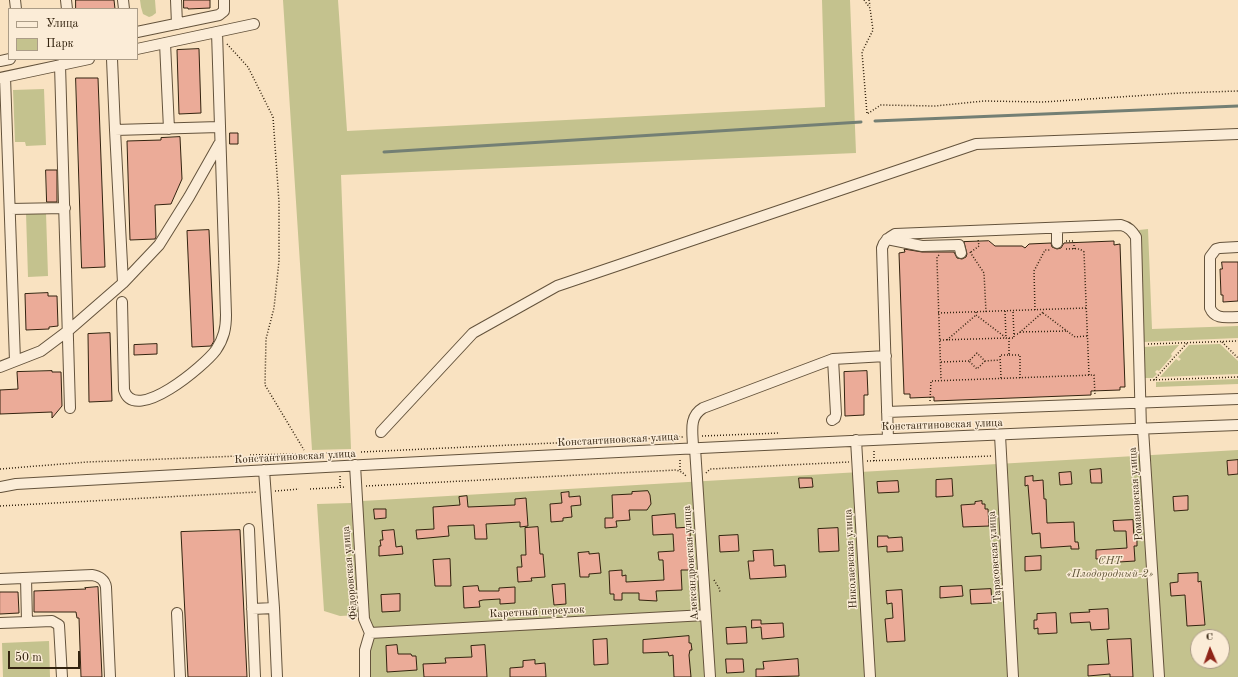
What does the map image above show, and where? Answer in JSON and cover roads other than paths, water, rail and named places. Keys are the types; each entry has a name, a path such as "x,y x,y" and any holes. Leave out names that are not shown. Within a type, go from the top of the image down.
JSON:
{"street":[{"path":"176,0 177,24"},
{"path":"138,32 222,14 224,11 224,0"},
{"path":"138,49 254,24"},
{"path":"122,302 124,390 128,398 132,401 143,401 166,392 185,379 215,350 224,336 226,315 216,32"},
{"path":"165,43 169,128"},
{"path":"15,361 10,210 3,77 84,60"},
{"path":"112,60 114,130 123,284"},
{"path":"60,65 69,330 70,408"},
{"path":"114,130 219,127"},
{"path":"381,432 473,333 557,286 976,144 1238,134"},
{"path":"0,367 41,351 69,330 123,284 159,245 190,197 220,143"},
{"path":"10,210 54,206 65,208"},
{"name":"Романовская улица","path":"887,239 895,234 960,237 1057,228 1121,225 1127,227 1136,237 1142,429 1159,677"},
{"path":"1057,228 1058,246"},
{"path":"888,439 882,248 884,243 887,239 922,246 959,245 966,252"},
{"path":"1238,247 1216,249 1210,257 1210,308 1217,316 1238,317"},
{"name":"Александровская улица","path":"710,677 692,421 694,415 703,408 833,359 886,356"},
{"path":"832,420 835,418 836,414 833,359"},
{"path":"887,412 1238,399"},
{"name":"Константиновская улица","path":"0,487 24,484 264,470 694,448 1238,425"},
{"name":"Тарасовская улица","path":"1000,435 1013,677"},
{"name":"Николаевская улица","path":"856,440 870,677"},
{"name":"Фёдоровская улица","path":"355,465 364,619 370,633 365,650 365,677"},
{"path":"264,470 274,608 277,677"},
{"path":"248,529 255,677"},
{"path":"0,579 97,576 104,582 106,587 110,677"},
{"path":"26,578 27,622"},
{"path":"252,609 274,608"},
{"path":"178,613 180,677"},
{"name":"Каретный переулок","path":"370,633 706,615"},
{"path":"0,623 52,621 59,624 62,677"}],"waterway":[{"path":"875,121 1238,106"},
{"path":"384,152 861,122"}],"park label":[{"name":"СНТ «Плодородный-2»","path":"1110,567"}]}
